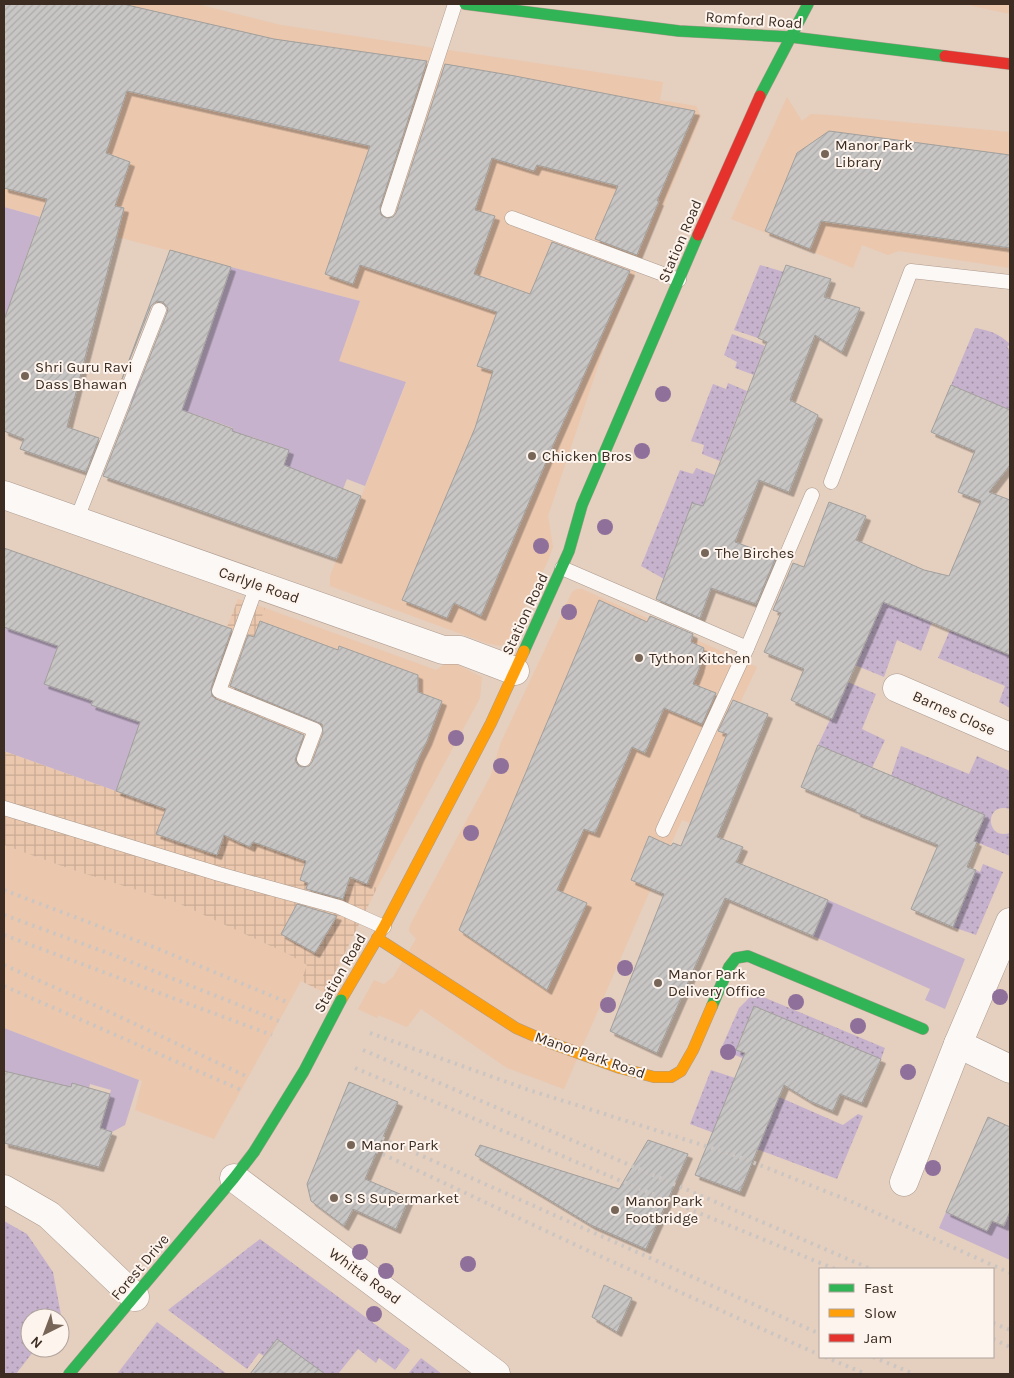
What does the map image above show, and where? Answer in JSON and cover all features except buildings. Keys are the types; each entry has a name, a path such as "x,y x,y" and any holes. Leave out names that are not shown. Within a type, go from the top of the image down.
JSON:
{"main road":[{"name":"Romford Road","path":"465,4 678,31 791,37 1010,64"},
{"name":"Station Road","path":"234,1178 254,1152 304,1071 341,1000 381,933 491,723 562,568 569,551 582,505 737,147 760,96 808,4"},
{"name":"Manor Park Road","path":"381,933 516,1028 548,1042 654,1078 671,1078 681,1071 693,1050 729,967 736,958 748,956 924,1029"},
{"name":"Forest Drive","path":"69,1374 234,1178"}],"street":[{"name":"Carlyle Road","path":"4,495 443,650 460,650 515,671"},
{"name":"Barnes Close","path":"898,688 1010,737"},
{"path":"904,1182 958,1044 1010,922"},
{"path":"958,1044 1010,1069"},
{"name":"Whitta Road","path":"234,1178 496,1374"},
{"path":"4,1189 49,1215 135,1297"}],"lane":[{"path":"388,210 455,4"},
{"path":"512,218 679,280"},
{"path":"831,482 911,271 1010,282"},
{"path":"76,521 159,310"},
{"path":"663,830 747,648 812,495"},
{"path":"562,568 747,648"},
{"path":"257,585 219,691 315,730 304,759"},
{"path":"4,808 218,874 339,907 381,933"}],"shaded area":[{"path":"4,4 197,4 281,25 663,82 660,100 696,106 701,116 604,348 548,516 553,547 509,639 504,644 500,646 486,643 330,586 330,576 406,383 338,361 360,301 4,207"},
{"path":"966,4 1010,4 1010,14 977,7"},
{"path":"787,97 802,121 811,114 1010,132 1010,268 899,251 888,255 862,245 853,268 731,219"},
{"path":"4,207 40,217 4,320"},
{"path":"760,265 784,272 758,338 734,330"},
{"path":"231,267 360,301 339,361 406,382 365,486 347,479 343,489 315,477 276,489 289,450 252,437 238,476 219,469 233,428 191,413 188,422 129,402 138,381 151,373 190,386"},
{"path":"975,328 994,333 1010,344 1007,347 1010,350 1010,410 951,385"},
{"path":"732,334 765,346 754,375 735,368 737,362 724,355"},
{"path":"728,383 747,391 720,461 702,454 704,445 691,441 713,384 726,389"},
{"path":"696,468 715,475 703,506 664,579 641,566 680,470 693,474"},
{"path":"582,589 757,667 690,823 682,820 658,872 564,1089 507,1068 421,1009 407,1027 378,1015 377,1018 358,1009 374,980 384,984 393,977 416,939 409,931 410,925 491,775 501,742 572,592"},
{"path":"7,594 58,646 45,683 117,633 91,704 175,695 116,791 4,751 4,604"},
{"path":"238,599 265,608 236,692 276,708 294,712 287,732 290,855 377,888 325,993 301,981 307,965 288,954 178,903 70,869 4,845 4,751 116,791 227,627"},
{"path":"880,601 932,622 921,651 897,640 884,677 855,665 871,629"},
{"path":"265,608 436,670 450,661 482,677 480,698 377,888 290,855 282,764 287,732 276,708 235,692"},
{"path":"950,630 1010,655 1010,708 999,702 1005,686 938,658"},
{"path":"848,682 876,694 862,729 885,740 872,768 818,745"},
{"path":"901,746 969,774 977,756 1010,771 1010,809 1002,808 996,810 992,815 991,821 992,827 996,832 1002,834 1010,833 1010,856 974,841 985,815 891,776"},
{"path":"4,845 70,869 178,903 308,965 214,1139 135,1110 142,1081 4,1028"},
{"path":"983,864 1003,872 976,935 953,927 976,870 980,872"},
{"path":"828,900 965,959 945,1009 925,1000 930,989 813,936"},
{"path":"761,996 885,1048 881,1059 754,1006 736,1049 756,1058 754,1063 721,1049 739,1008 749,998"},
{"path":"4,1028 139,1080 125,1125 112,1132 100,1128 111,1090 90,1084 89,1088 72,1083 62,1117 29,1077 4,1071"},
{"path":"711,1070 735,1078 765,1130 779,1097 843,1125 858,1114 863,1116 837,1179 690,1124"},
{"path":"1010,1211 1010,1260 939,1228 946,1212 987,1230 992,1221 1004,1226"},
{"path":"4,1221 27,1234 53,1272 60,1308 20,1308 20,1358 28,1358 16,1374 4,1374"},
{"path":"260,1239 410,1350 395,1370 379,1358 376,1363 358,1349 338,1374 321,1374 277,1339 264,1356 259,1353 247,1369 168,1310"},
{"path":"157,1322 227,1374 117,1374"},
{"path":"421,1358 442,1374 408,1374"}],"railway":[{"path":"4,890 156,948 289,1003"},
{"path":"4,915 116,956 279,1021"},
{"path":"4,935 272,1035"},
{"path":"4,965 248,1077"},
{"path":"4,986 241,1090"},
{"path":"370,1033 529,1090 737,1156 850,1201 1010,1273"},
{"path":"363,1050 869,1268"},
{"path":"355,1068 833,1268"},
{"path":"382,1138 819,1334"},
{"path":"376,1151 593,1253 819,1355"},
{"path":"994,1323 1010,1330"},
{"path":"994,1339 1010,1347"},
{"path":"827,1358 866,1374"},
{"path":"875,1358 914,1374"}],"traffic: fast":[{"path":"465,4 679,31 791,37 945,56"},
{"path":"760,96 808,4"},
{"path":"524,651 569,551 582,505 698,235"},
{"path":"712,1006 729,967 736,958 748,956 923,1029"},
{"path":"254,1152 304,1071 341,1000"},
{"path":"69,1374 254,1152"}],"traffic: slow":[{"path":"341,1000 384,927 491,723 524,651"},
{"path":"377,938 516,1028 548,1042 620,1068 654,1077 671,1077 681,1071 693,1050 712,1006"}],"traffic: jam":[{"path":"945,56 1010,64"},
{"path":"698,235 760,96"}],"place":[{"name":"Manor Park Library","path":"825,154"},
{"name":"Shri Guru Ravi Dass Bhawan","path":"25,376"},
{"name":"Chicken Bros","path":"532,456"},
{"name":"The Birches","path":"705,553"},
{"name":"Tython Kitchen","path":"639,658"},
{"name":"Manor Park Delivery Office","path":"658,983"},
{"name":"Manor Park","path":"351,1145"},
{"name":"S S Supermarket","path":"334,1198"},
{"name":"Manor Park Footbridge","path":"615,1210"}]}
